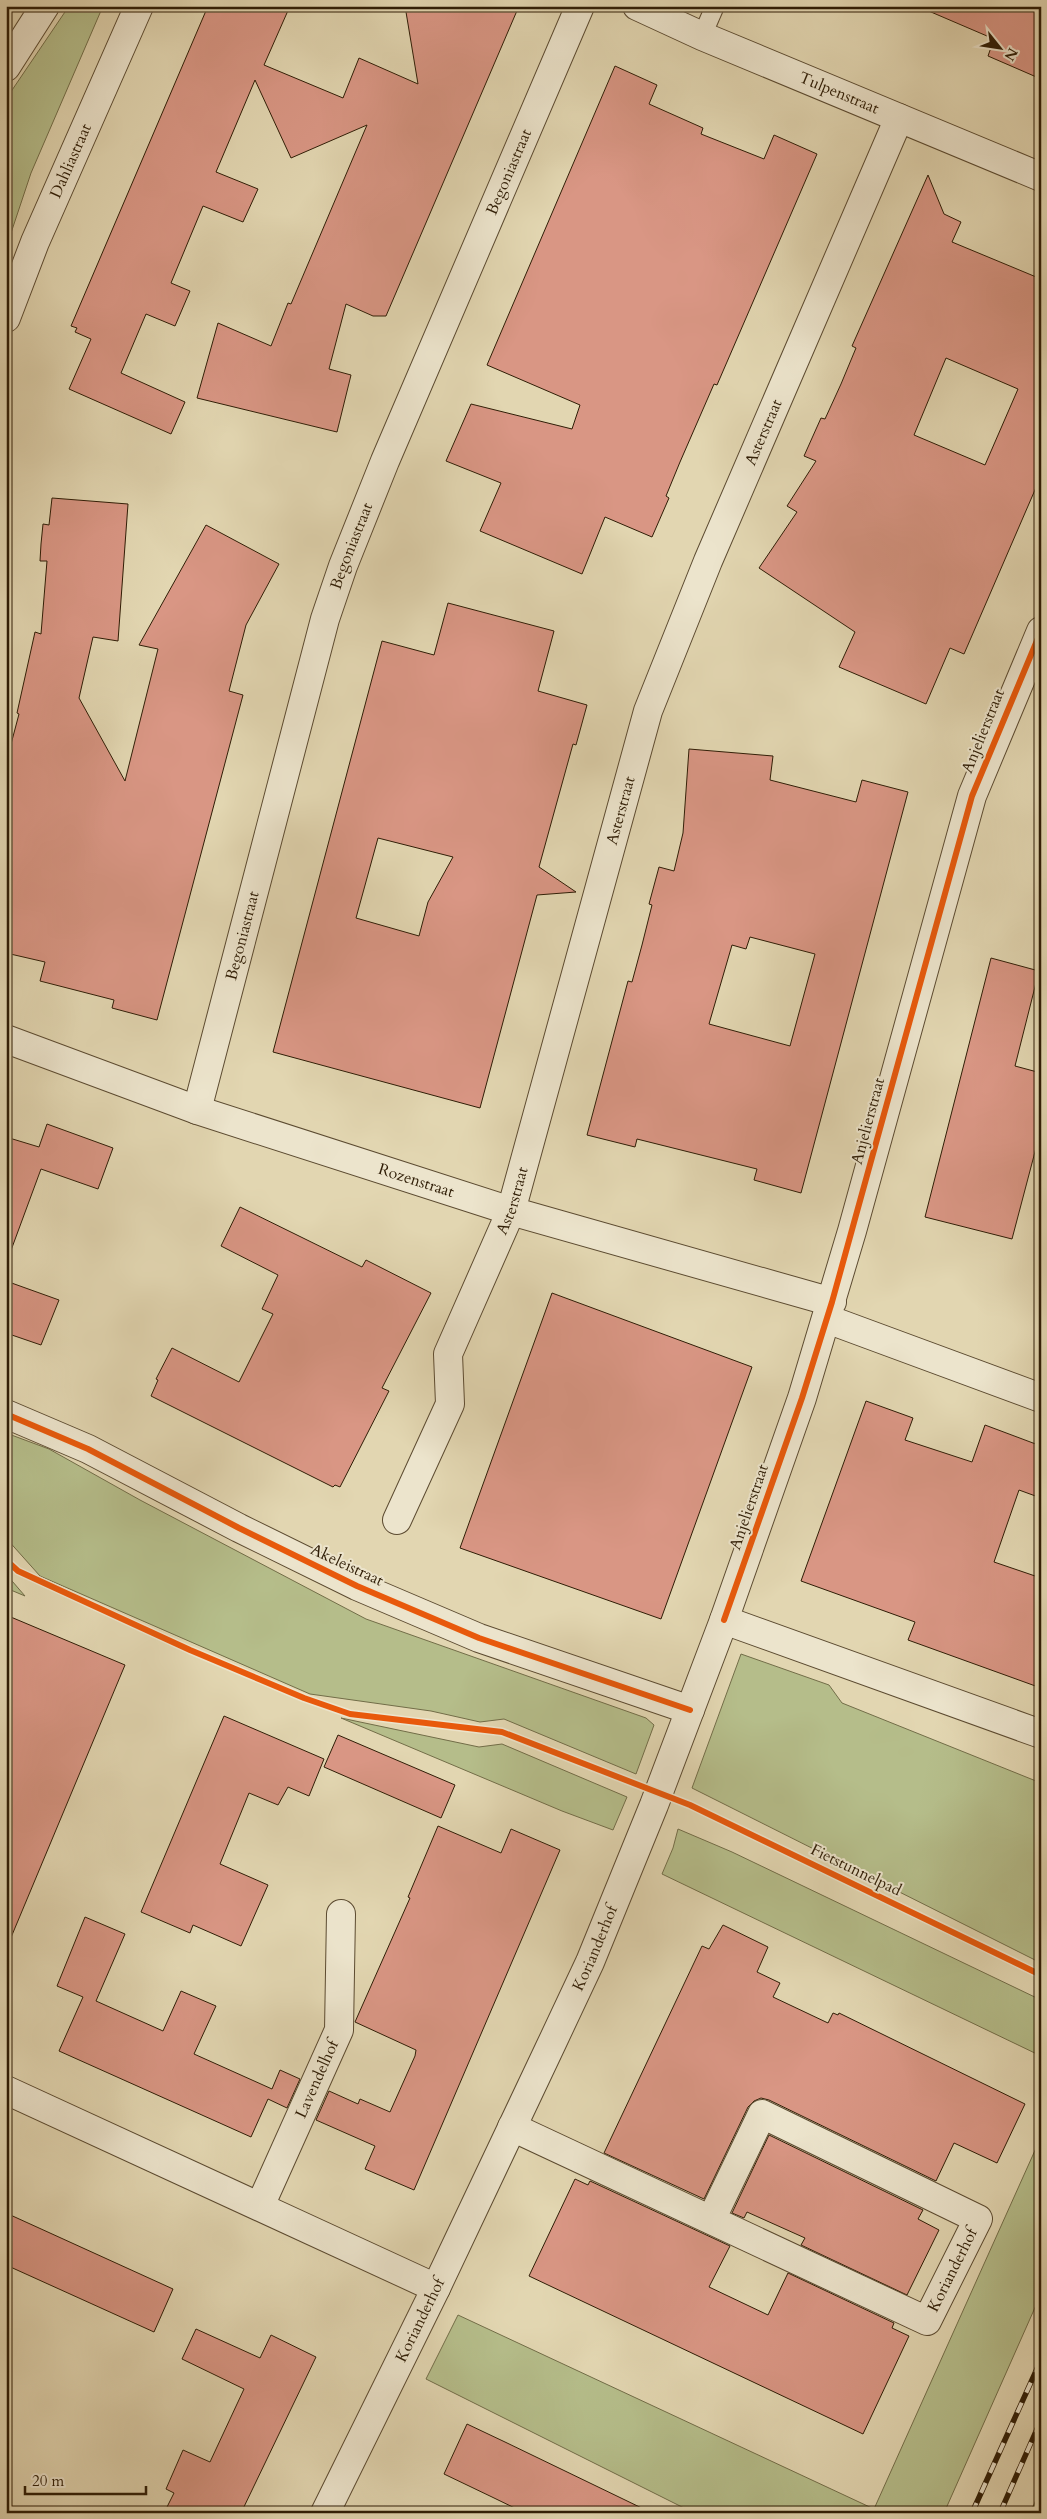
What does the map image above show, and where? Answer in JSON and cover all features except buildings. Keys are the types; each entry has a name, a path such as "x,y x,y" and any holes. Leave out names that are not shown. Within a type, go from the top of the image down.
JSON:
{"street":[{"path":"6,67 45,6"},
{"name":"Dahliastraat","path":"6,318 35,242 139,6"},
{"name":"Begoniastraat","path":"197,1110 325,619 343,566 385,462 580,6"},
{"name":"Tulpenstraat","path":"637,6 702,36 1041,177"},
{"name":"Asterstraat","path":"397,1520 450,1404 448,1354 512,1211 648,711 708,561 899,118"},
{"name":"Anjelierstraat","path":"658,1794 724,1620 802,1398 829,1310 972,796 1041,631"},
{"name":"Rozenstraat","path":"6,1039 197,1110 829,1310"},
{"path":"829,1310 1041,1398"},
{"name":"Akeleistraat","path":"6,1414 88,1449 239,1528 357,1586 479,1638 690,1710"},
{"path":"724,1620 1041,1734"},
{"name":"Korianderhof","path":"325,2513 436,2288 590,1962 658,1794"},
{"name":"Lavendelhof","path":"260,2206 339,2030 341,1914"},
{"path":"6,2090 436,2288"},
{"name":"Korianderhof","path":"512,2127 927,2321 978,2219 762,2114 712,2220"}],"lane":[{"path":"702,36 715,6"}],"green space":[{"path":"69,6 103,6 31,173 6,248 6,99"},
{"path":"6,1433 49,1449 140,1500 366,1619 646,1718 654,1725 636,1774 504,1719 480,1722 431,1711 310,1694 40,1576 6,1538"},
{"path":"6,1574 25,1596 6,1588"},
{"path":"741,1654 829,1685 842,1703 1041,1783 1041,1963 692,1788"},
{"path":"341,1718 479,1747 502,1744 627,1797 613,1830 562,1811"},
{"path":"678,1829 732,1852 1041,2000 1041,2056 662,1874 673,1848"},
{"path":"1041,2137 1041,2294 944,2513 694,2513 426,2379 458,2315 874,2509"},
{"path":"1041,2489 1041,2513 1030,2513"}],"railway":[{"path":"972,2513 1041,2360"},
{"path":"1000,2513 1041,2420"}],"cycle path":[{"path":"724,1620 802,1398 832,1302 972,796 1041,631"},
{"path":"6,1414 88,1449 239,1528 357,1586 479,1638 690,1710"},
{"name":"Fietstunnelpad","path":"6,1560 18,1571 190,1650 304,1698 350,1714 502,1732 690,1805 1041,1975"}]}
